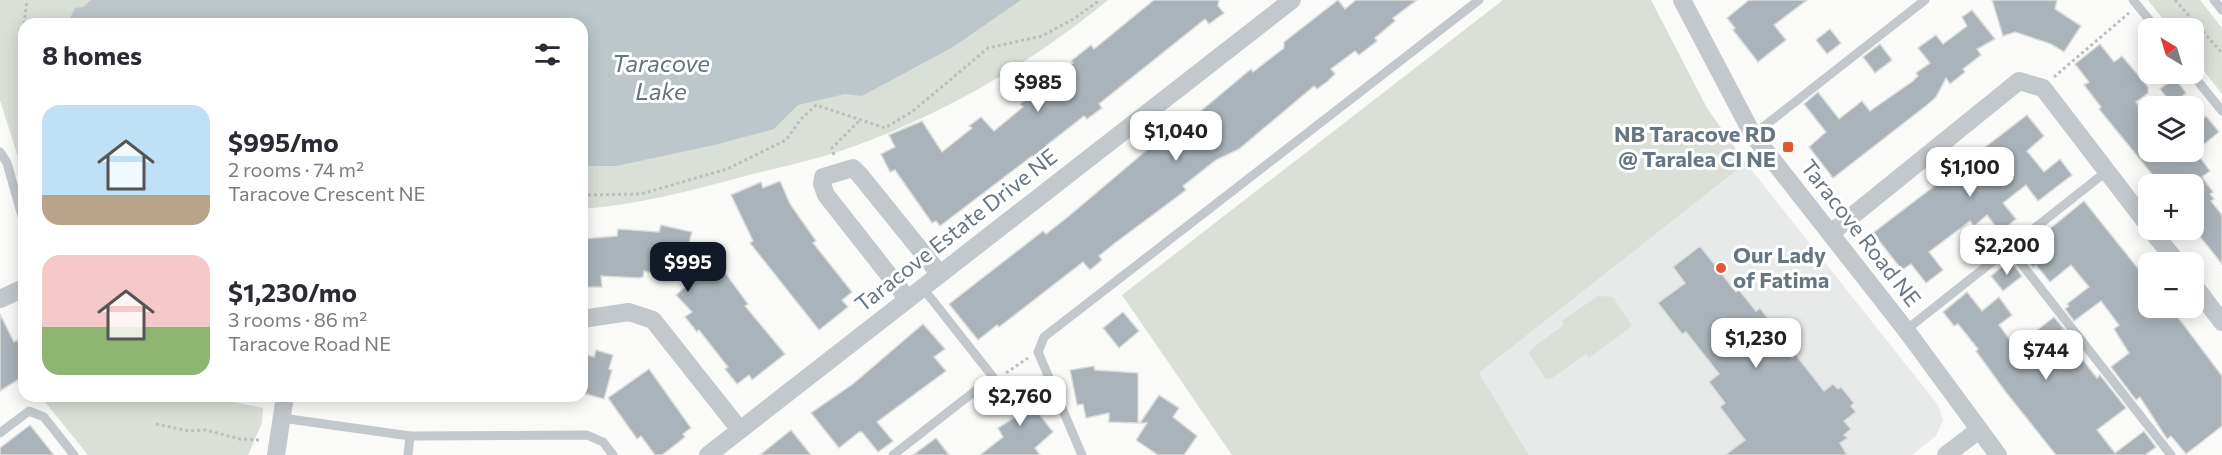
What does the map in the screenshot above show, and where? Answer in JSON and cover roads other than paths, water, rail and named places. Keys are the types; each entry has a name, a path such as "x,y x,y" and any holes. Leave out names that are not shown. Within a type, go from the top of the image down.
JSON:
{"street":[{"name":"Taracove Estate Drive NE","path":"708,455 1292,0"},
{"name":"Taracove Road NE","path":"1682,0 1753,135 1906,330 1998,455"},
{"path":"1831,233 2019,81 2043,88 2138,212"},
{"path":"907,298 826,195 822,184 823,177 853,168 939,273"},
{"path":"2159,240 2169,252"},
{"path":"0,299 18,291"},
{"path":"2204,298 2222,322"},
{"path":"588,318 629,312 653,320 740,430"},
{"path":"276,455 284,402"},
{"path":"1946,455 1979,430"}],"lane":[{"path":"1082,455 1038,352 1044,338 1479,0"},
{"path":"1753,135 1925,0"},
{"path":"2214,0 2222,10"},
{"path":"2135,3 2148,18"},
{"path":"2200,84 2222,111"},
{"path":"0,152 7,163 18,202"},
{"path":"1906,330 2107,171"},
{"path":"2009,248 2171,455"},
{"path":"893,455 993,377 922,286"},
{"path":"0,434 29,411 44,417 74,455"},
{"path":"282,418 410,436 587,435 603,442 613,455"},
{"path":"408,455 410,436"}],"water":[{"name":"Taracove Lake","path":"91,0 1021,0 953,47 862,96 845,94 798,105 774,129 714,145 616,166 588,166 588,18 70,18 75,8 83,7"}],"place":[{"name":"NB Taracove RD @ Taralea CI NE","path":"1788,147"},
{"name":"Our Lady of Fatima","path":"1721,268"}]}
